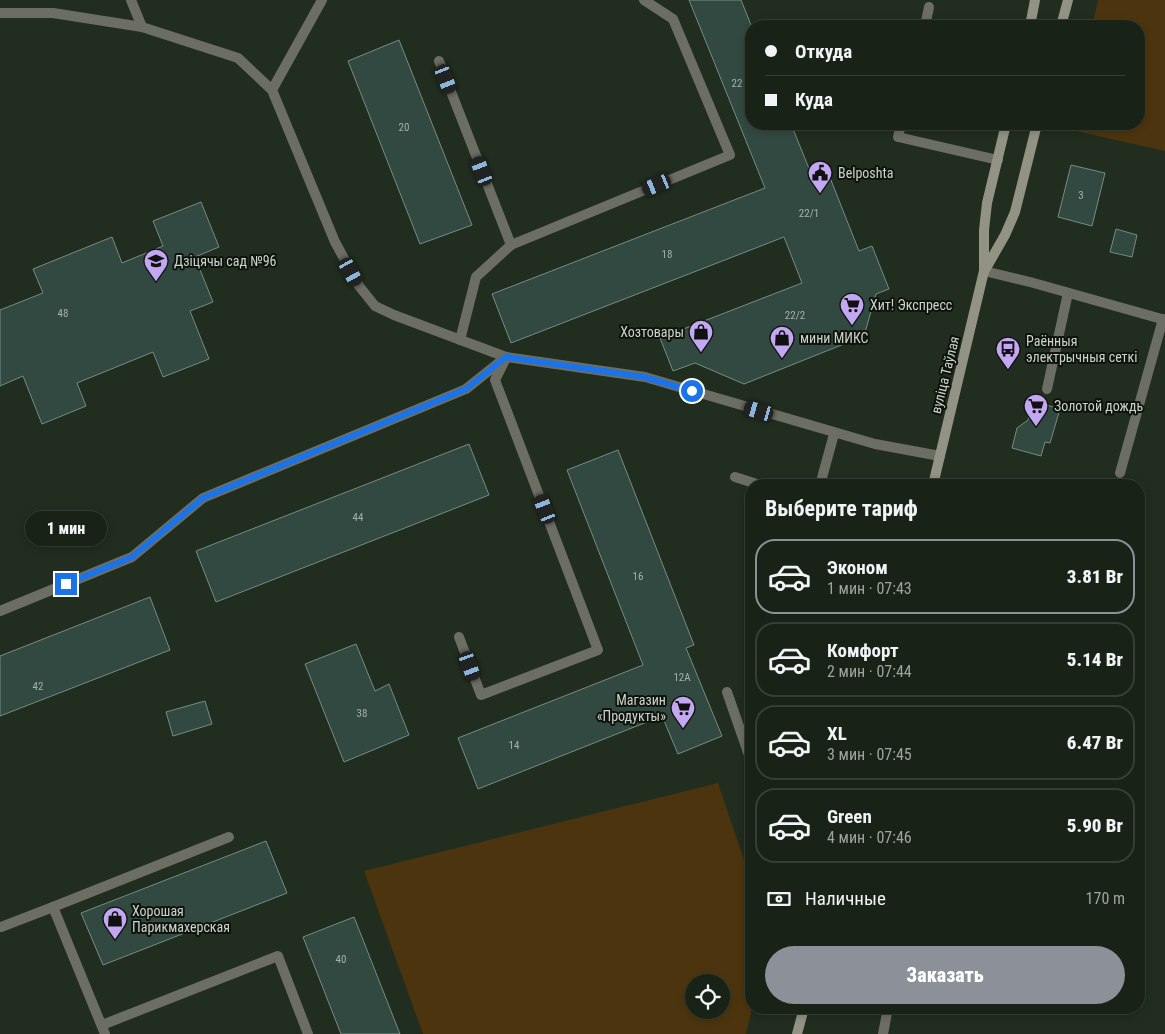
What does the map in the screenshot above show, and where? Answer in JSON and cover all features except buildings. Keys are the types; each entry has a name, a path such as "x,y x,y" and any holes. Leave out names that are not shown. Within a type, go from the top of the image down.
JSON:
{"main road":[{"path":"1031,20 1035,0"},
{"path":"1063,20 1068,0"},
{"name":"вуліца Таўлая","path":"934,479 984,271 984,230 987,203 1005,130"},
{"name":"вуліца Таўлая","path":"984,271 1006,235 1015,212 1036,130"},
{"path":"797,1034 802,1014"}],"lane":[{"path":"131,0 142,27"},
{"path":"272,90 322,0"},
{"path":"460,340 476,277 511,245 730,156 673,20 644,0"},
{"path":"927,20 930,7"},
{"path":"0,13 53,13 142,27 238,58 272,90 335,242 359,286 375,306 394,316 506,357 644,377 834,434 874,444 940,456"},
{"path":"439,60 511,245"},
{"path":"900,130 898,137 998,160"},
{"path":"984,271 1164,319 1120,473"},
{"path":"1047,389 1068,292"},
{"path":"0,611 132,557 203,498 466,389 506,357"},
{"path":"460,637 481,695 598,650 495,380 506,357"},
{"path":"822,479 834,434"},
{"path":"735,477 745,480"},
{"path":"727,692 745,744"},
{"path":"1,927 229,837"},
{"path":"54,907 104,1029 278,956 308,1034"},
{"path":"883,1034 887,1014"}],"shaded area":[{"path":"1098,0 1165,0 1165,151 1071,130 1145,130 1145,20 1093,20"},
{"path":"718,783 745,863 745,1014 751,1014 746,1034 423,1034 364,871"}],"place":[{"name":"Belposhta","path":"820,194"},
{"name":"Дзіцячы сад №96","path":"156,282"},
{"name":"Хит! Экспресс","path":"852,326"},
{"name":"Хозтовары","path":"701,353"},
{"name":"мини МИКС","path":"782,359"},
{"name":"Раённыя электрычныя сеткі","path":"1008,370"},
{"name":"Золотой дождь","path":"1036,427"},
{"name":"Магазин «Продукты»","path":"683,729"},
{"name":"Хорошая Парикмахерская","path":"115,940"}],"route":[{"path":"66,584 132,557 203,498 466,389 506,357 644,377 692,391"}]}
